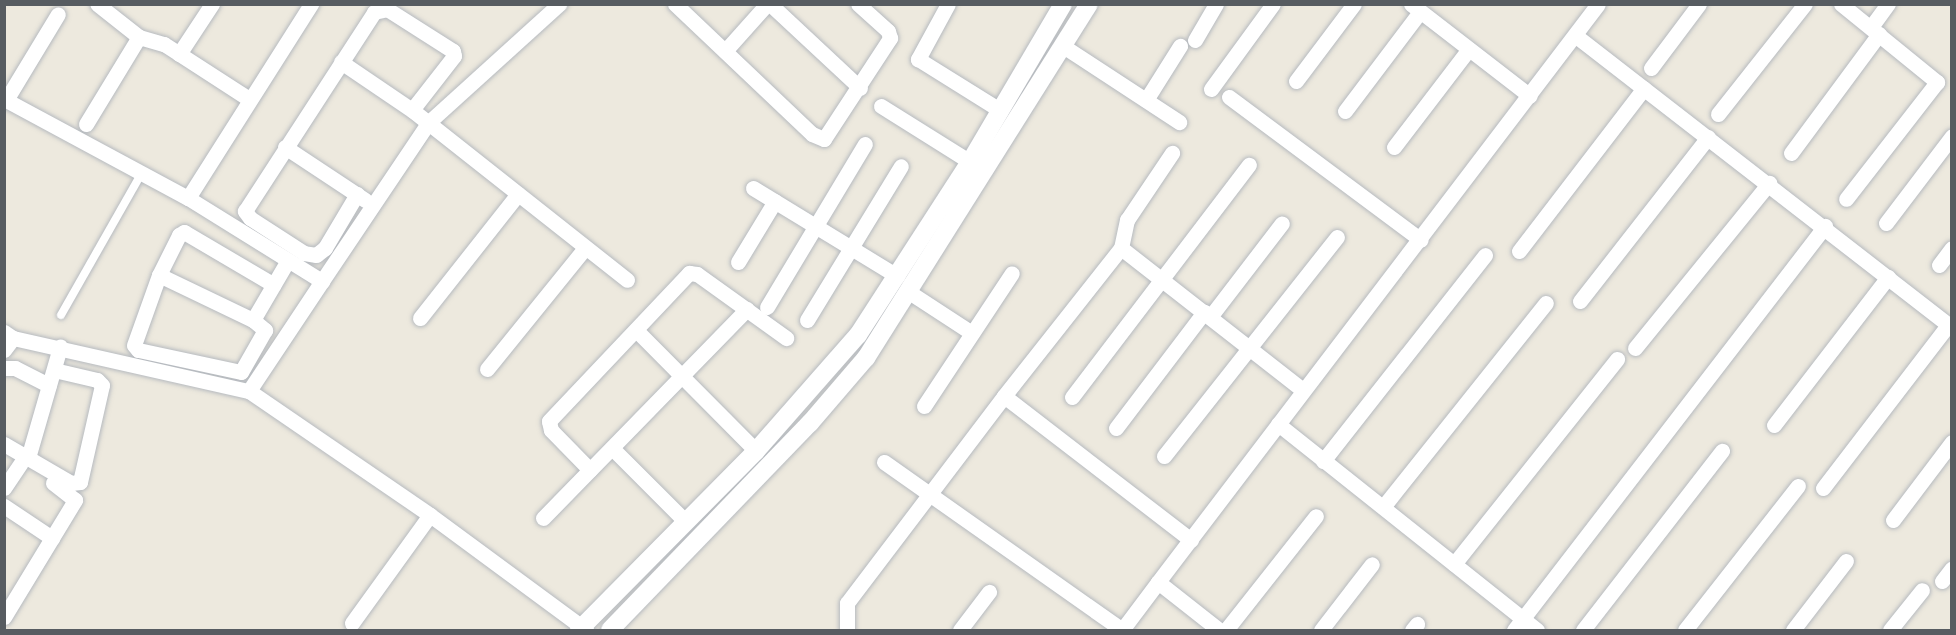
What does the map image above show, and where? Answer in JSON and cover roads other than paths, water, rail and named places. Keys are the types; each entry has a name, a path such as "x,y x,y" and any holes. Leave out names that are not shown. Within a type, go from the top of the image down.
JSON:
{"street":[{"path":"97,4 139,37 179,54 249,99"},
{"path":"179,54 212,4"},
{"path":"188,198 311,4"},
{"path":"249,391 429,122 559,4"},
{"path":"675,4 818,138 828,136 860,88 890,34 858,4"},
{"path":"725,51 769,4 860,88"},
{"path":"948,4 918,59 1000,110"},
{"path":"610,630 810,423 866,358 909,292 977,166 1000,110 1063,4"},
{"path":"7,340 60,346 249,391 430,515 582,629 685,521 756,452 831,370 1063,46 1089,4"},
{"path":"1195,40 1216,4"},
{"path":"1211,89 1273,4"},
{"path":"1296,81 1354,4"},
{"path":"884,462 1122,630 1303,390 1421,240 1598,4"},
{"path":"1651,68 1699,4"},
{"path":"1718,114 1805,4"},
{"path":"1841,4 1937,82 1846,199"},
{"path":"1791,153 1875,30 1888,4"},
{"path":"1345,111 1415,8 1530,96"},
{"path":"357,194 325,248 316,255 304,253 250,218 245,211 341,62 379,9 387,9 453,51 453,60 412,110"},
{"path":"58,14 5,99 188,198 322,281"},
{"path":"1576,36 1825,226 1950,326 1823,488"},
{"path":"86,124 139,37"},
{"path":"1063,46 1179,122"},
{"path":"1146,100 1180,46"},
{"path":"1394,147 1469,49"},
{"path":"341,62 429,122 627,280"},
{"path":"1519,251 1644,88"},
{"path":"1229,97 1421,240"},
{"path":"881,106 977,166"},
{"path":"1886,223 1952,136"},
{"path":"1580,301 1708,137"},
{"path":"767,307 865,144"},
{"path":"285,147 373,205"},
{"path":"847,630 847,603 1004,396 1121,248 1127,220 1172,153"},
{"path":"1072,397 1249,165"},
{"path":"807,320 901,166"},
{"path":"1635,348 1768,183"},
{"path":"753,188 897,276"},
{"path":"420,318 518,194"},
{"path":"738,262 775,201"},
{"path":"1116,428 1282,223"},
{"path":"1518,625 1825,226"},
{"path":"159,275 253,320 266,330 241,372 138,350 134,345 159,275 179,235 184,232 274,285"},
{"path":"1164,456 1336,237"},
{"path":"487,369 585,248"},
{"path":"1121,248 1303,390"},
{"path":"1939,264 1952,248"},
{"path":"1323,461 1485,255"},
{"path":"253,320 288,260"},
{"path":"590,470 551,430 549,421 692,273 786,338"},
{"path":"924,406 1012,273"},
{"path":"1774,425 1888,277"},
{"path":"909,292 972,333"},
{"path":"1383,507 1546,303"},
{"path":"543,518 747,309"},
{"path":"636,330 756,452"},
{"path":"4,488 24,460 60,346"},
{"path":"1454,564 1617,359"},
{"path":"4,368 15,368 49,385"},
{"path":"4,452 71,483 76,484 82,477 102,385 54,369"},
{"path":"1004,396 1191,540"},
{"path":"1278,424 1454,564 1518,625 1537,630"},
{"path":"1893,520 1952,442"},
{"path":"4,444 75,498 4,617"},
{"path":"612,448 685,521"},
{"path":"1583,630 1722,452"},
{"path":"1685,630 1797,486"},
{"path":"4,506 52,538"},
{"path":"352,623 430,515"},
{"path":"1226,630 1316,516"},
{"path":"1793,630 1846,561"},
{"path":"1321,630 1372,564"},
{"path":"1942,581 1952,568"},
{"path":"1158,582 1219,630"},
{"path":"1890,630 1922,590"},
{"path":"960,630 989,592"}],"lane":[{"path":"60,315 141,174"}]}
